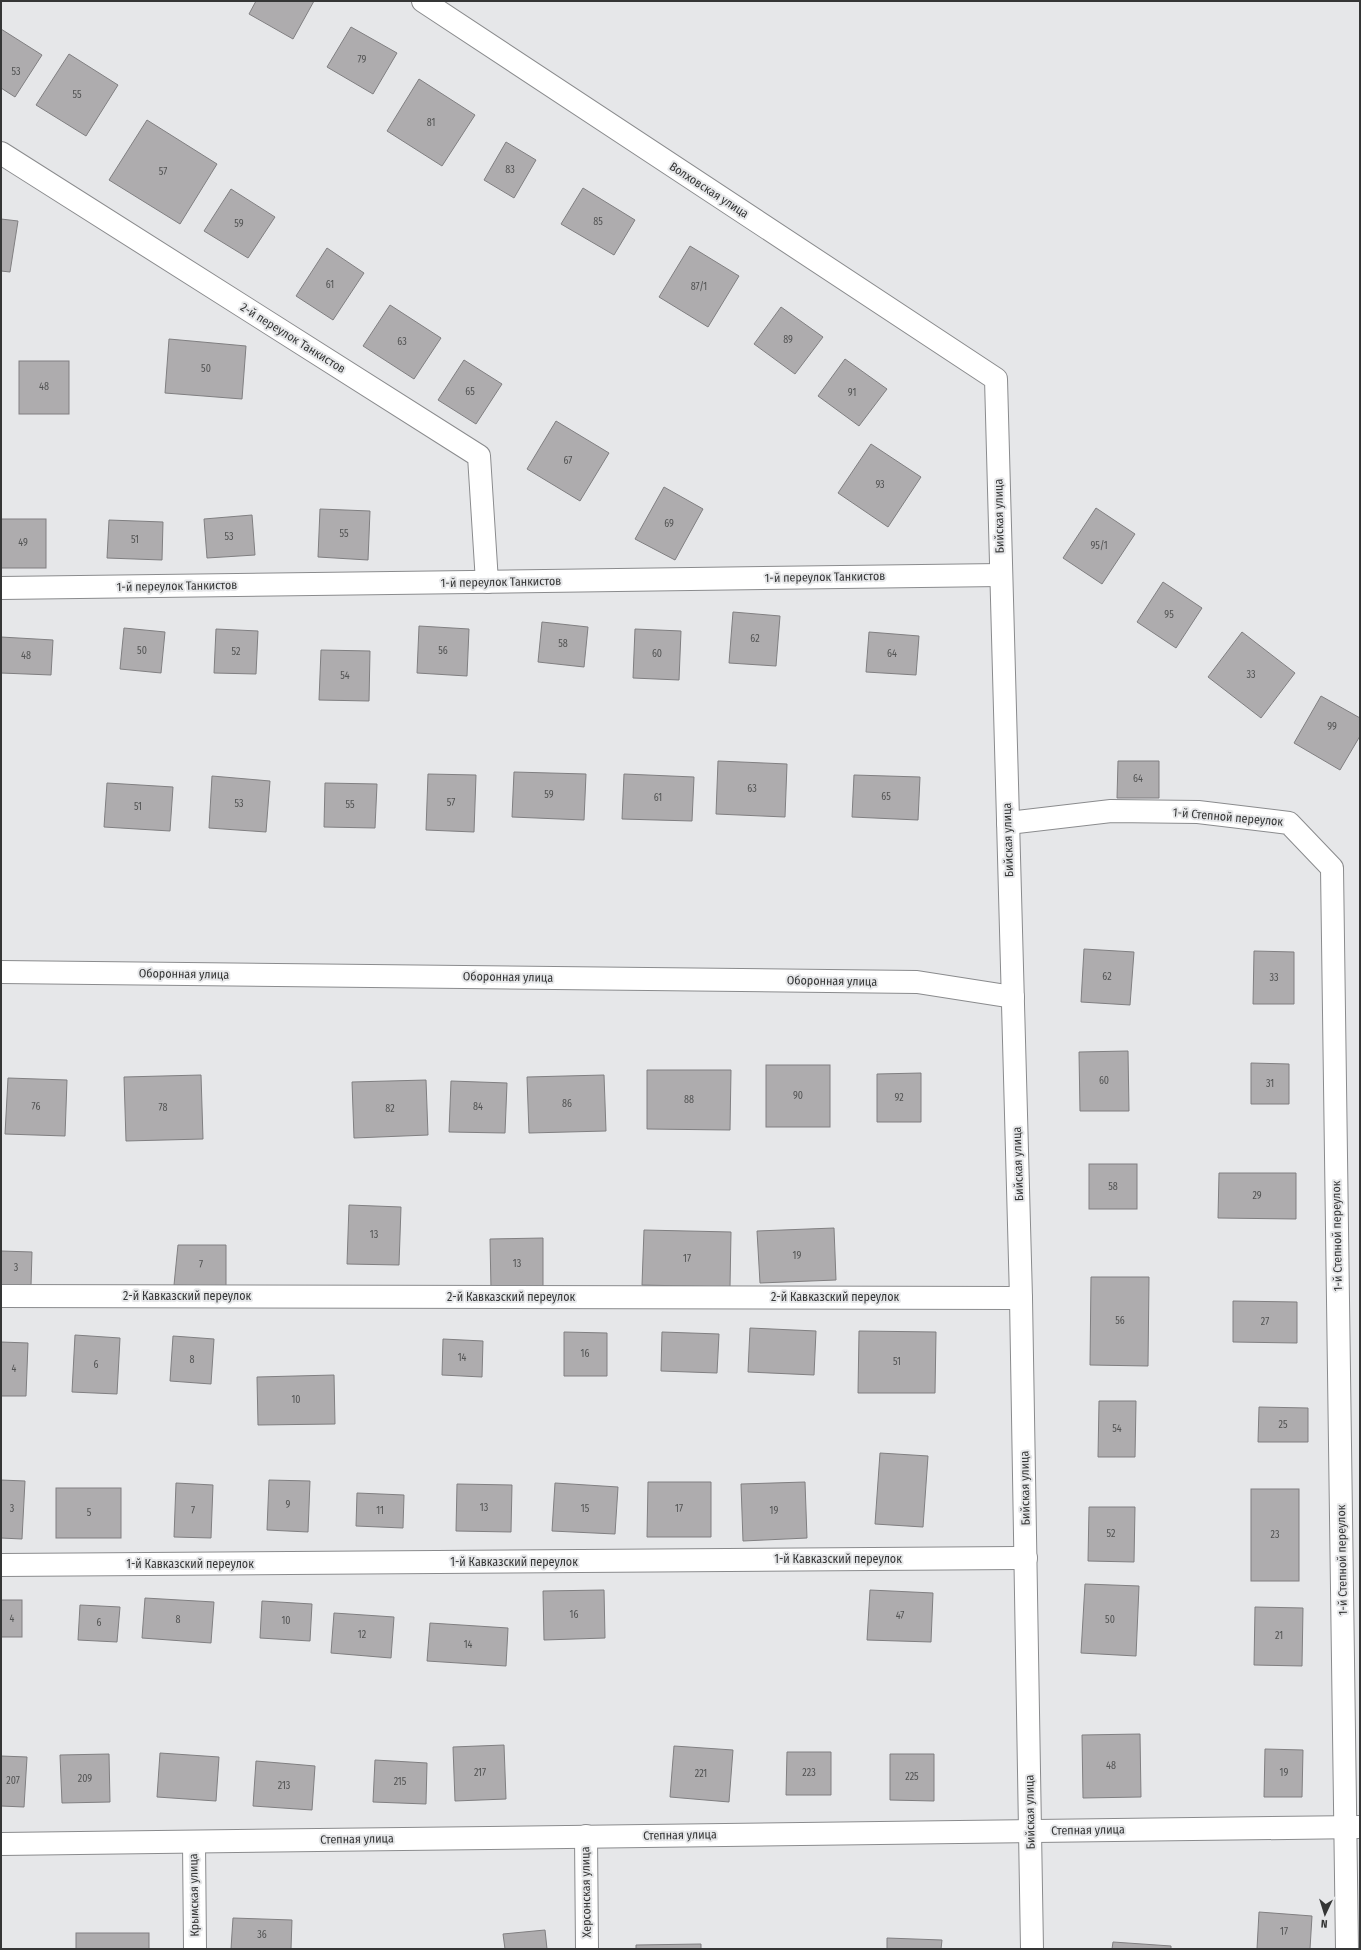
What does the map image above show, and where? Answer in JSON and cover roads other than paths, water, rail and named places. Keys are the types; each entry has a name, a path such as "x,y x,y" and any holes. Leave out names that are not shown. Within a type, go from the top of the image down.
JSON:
{"street":[{"name":"Волховская улица","path":"423,1 996,378"},
{"name":"2-й переулок Танкистов","path":"1,153 479,456 487,582"},
{"name":"Бийская улица","path":"996,378 1021,1298 1032,1949"},
{"name":"1-й переулок Танкистов","path":"1,588 1001,575"},
{"name":"1-й Степной переулок","path":"1008,823 1111,811 1198,812 1289,823 1332,868 1353,1827 1347,1949"},
{"name":"Оборонная улица","path":"1,972 917,982 1013,997"},
{"name":"2-й Кавказский переулок","path":"1,1296 1021,1298"},
{"name":"1-й Кавказский переулок","path":"1,1565 1026,1558"},
{"name":"Степная улица","path":"1,1844 1353,1827"},
{"name":"Херсонская улица","path":"586,1836 587,1949"},
{"name":"Крымская улица","path":"194,1842 195,1949"}]}
